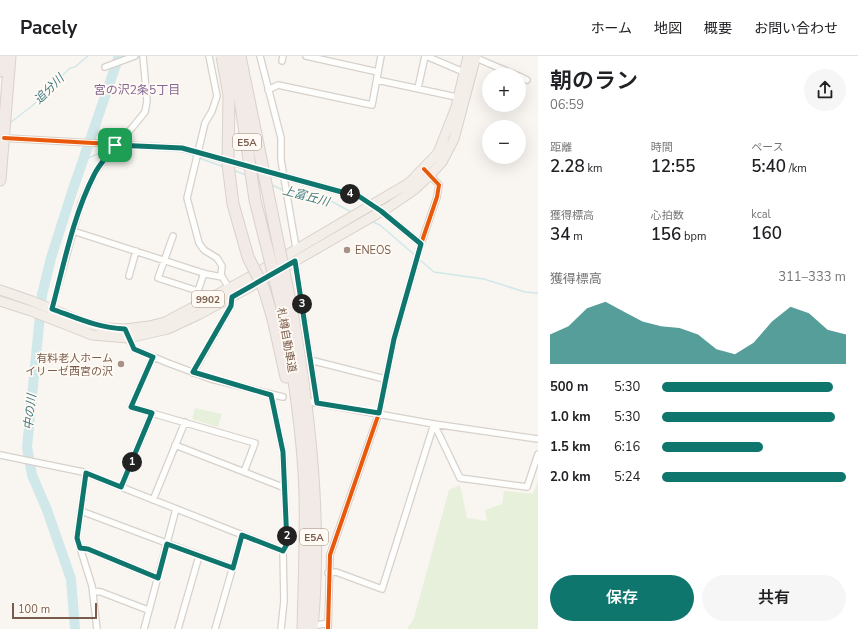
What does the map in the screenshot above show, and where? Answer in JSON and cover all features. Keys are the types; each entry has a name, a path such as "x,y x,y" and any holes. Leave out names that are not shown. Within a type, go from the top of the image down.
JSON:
{"highway":[{"path":"0,71 1,56"},
{"path":"0,180 4,138 3,111 10,56"},
{"path":"222,56 229,95 228,164 233,204 248,257 264,289 282,314"},
{"name":"札樽自動車道","path":"231,56 240,99 257,207 282,314 305,394 313,491 315,627"},
{"name":"札樽自動車道","path":"240,56 296,396 305,492 305,550 302,629"}],"main road":[{"name":"9902","path":"0,301 31,311 48,319 92,335 128,338 168,329 230,293 296,248 370,206 442,162 454,139 462,98 473,57"},
{"name":"9902","path":"0,290 52,308 85,323 106,328 125,329 165,322 230,293 295,261 380,212 414,190 427,172"}],"street":[{"path":"48,319 81,203 92,179 107,159 115,145 122,140 145,112 147,100 143,56"},
{"path":"193,372 231,306 230,293 221,275 222,266 217,258 204,250 199,243 194,232 186,198 196,165 205,122 212,111 217,96 209,56"},
{"path":"260,56 281,138 281,160 296,248"},
{"path":"306,56 378,72"},
{"path":"268,90 278,85 372,105 381,56"},
{"path":"418,88 425,56 468,74"},
{"path":"105,67 132,57"},
{"path":"473,57 499,68"},
{"path":"377,80 462,98"},
{"path":"4,138 182,148 199,152 360,197 421,244"},
{"path":"315,627 328,626 328,573 330,555 379,413 394,339 421,244 437,197 438,185 427,172"},
{"path":"73,231 165,261 222,277"},
{"path":"173,236 158,278 198,290 204,273"},
{"path":"129,276 136,252"},
{"path":"295,261 310,360 314,402 434,424 538,439"},
{"path":"125,329 134,349 193,372 271,395 283,397"},
{"path":"153,357 131,407 255,443 244,472"},
{"path":"310,360 385,379"},
{"path":"271,395 283,452 285,488 287,544 283,551 284,602 281,629"},
{"path":"121,487 152,413"},
{"path":"153,500 185,422"},
{"path":"434,424 460,478 527,487 538,454"},
{"path":"328,573 336,572 382,589 434,424"},
{"path":"176,445 285,488"},
{"path":"0,455 35,461 86,473 283,551"},
{"path":"86,473 77,538 93,591 97,629"},
{"path":"144,629 176,509"},
{"path":"81,511 233,568"},
{"path":"215,629 242,535"},
{"path":"80,548 88,549 158,578"},
{"path":"178,629 199,556"},
{"path":"93,591 101,592 148,610"}],"green space":[{"path":"195,408 222,414 218,427 192,419"},
{"path":"538,481 538,629 407,629 414,618 449,490 460,485 467,518 487,521 485,510 502,504 504,491 533,494"}],"waterway":[{"name":"追分川","path":"11,122 32,106 70,68 75,67 88,56"},
{"name":"中の川","path":"75,629 71,579 47,510 32,475 27,447 42,295 51,258 72,192 119,56"},
{"name":"上富丘川","path":"84,160 111,148"},
{"name":"上富丘川","path":"116,148 186,152 195,156"},
{"name":"上富丘川","path":"199,158 224,167"},
{"name":"上富丘川","path":"233,170 246,175"},
{"name":"上富丘川","path":"272,185 285,191"},
{"name":"上富丘川","path":"288,192 329,200 353,213"},
{"name":"上富丘川","path":"373,222 380,225 416,256"},
{"name":"上富丘川","path":"419,259 434,272 484,279 525,292 538,293"}],"cycle path":[{"path":"4,138 181,148 360,197 381,211 421,244"},
{"path":"328,629 330,555 379,413 394,339 421,244 437,197 439,185 424,169"}],"place":[{"name":"ENEOS","path":"347,250"},
{"name":"有料老人ホーム イリーゼ西宮の沢","path":"121,364"}],"district":[{"name":"宮の沢2条5丁目","path":"137,90"}],"route":[{"path":"115,145 182,148 360,197 381,211 405,233 421,244 394,339 379,413 317,403 295,261 232,297 231,306 193,372 211,379 271,395 283,452 287,544 283,551 242,535 233,568 167,544 158,578 88,549 80,548 77,538 86,473 121,487 152,413 131,407 153,357 134,349 125,329 106,328 85,323 52,309 81,203 95,173 107,159 115,145"}]}
